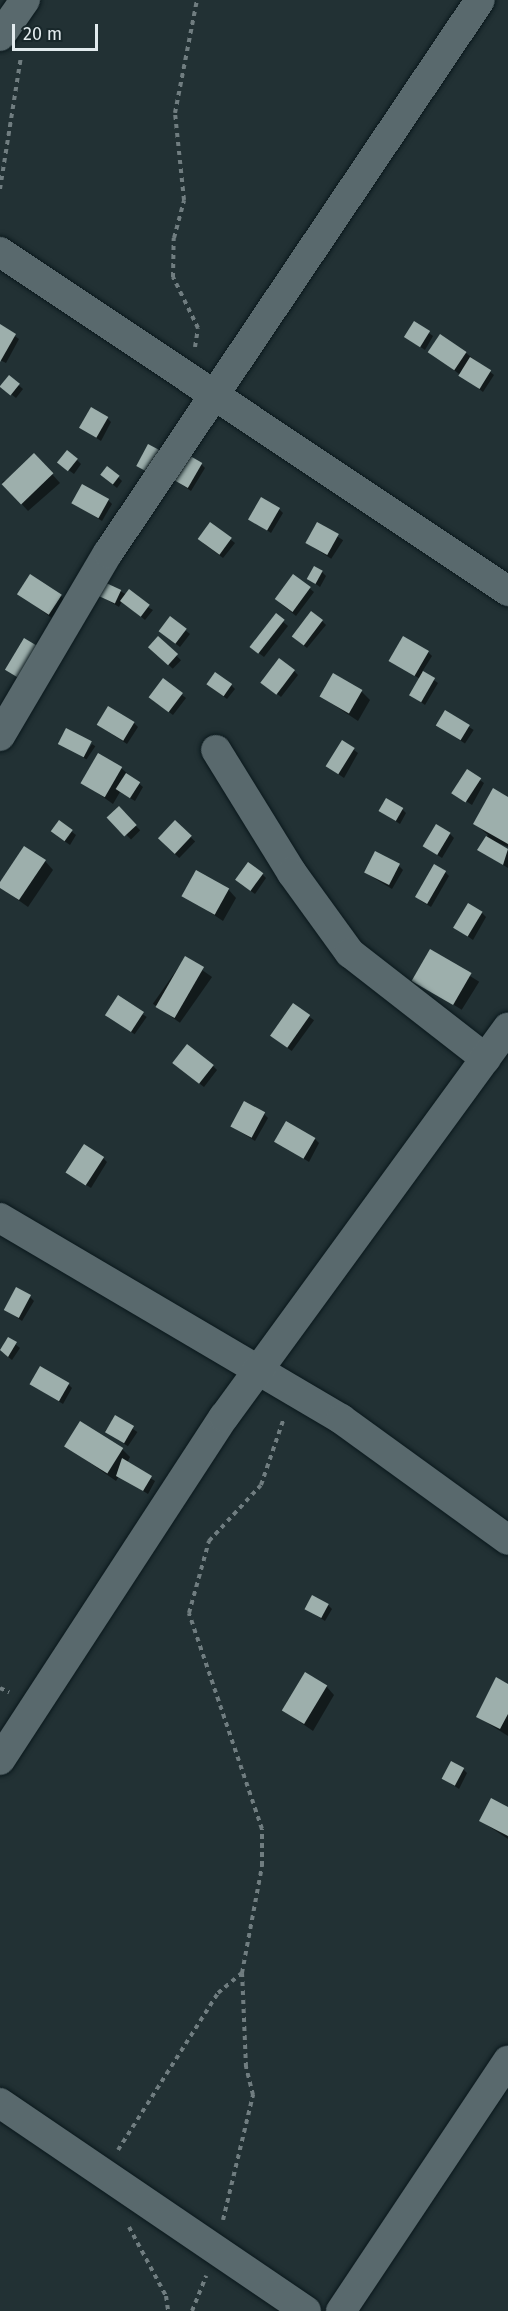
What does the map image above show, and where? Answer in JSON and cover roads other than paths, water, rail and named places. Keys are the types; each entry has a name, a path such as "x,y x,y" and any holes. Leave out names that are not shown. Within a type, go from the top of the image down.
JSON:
{"street":[{"path":"12,40 25,0"},
{"path":"0,736 205,392 480,0"},
{"path":"0,252 205,392 508,591"},
{"path":"216,750 292,873 351,953 486,1059"},
{"path":"0,1760 224,1417 261,1373 508,1028"},
{"path":"0,1218 341,1419 508,1540"},
{"path":"341,2311 508,2061"},
{"path":"0,2103 306,2311"}]}
